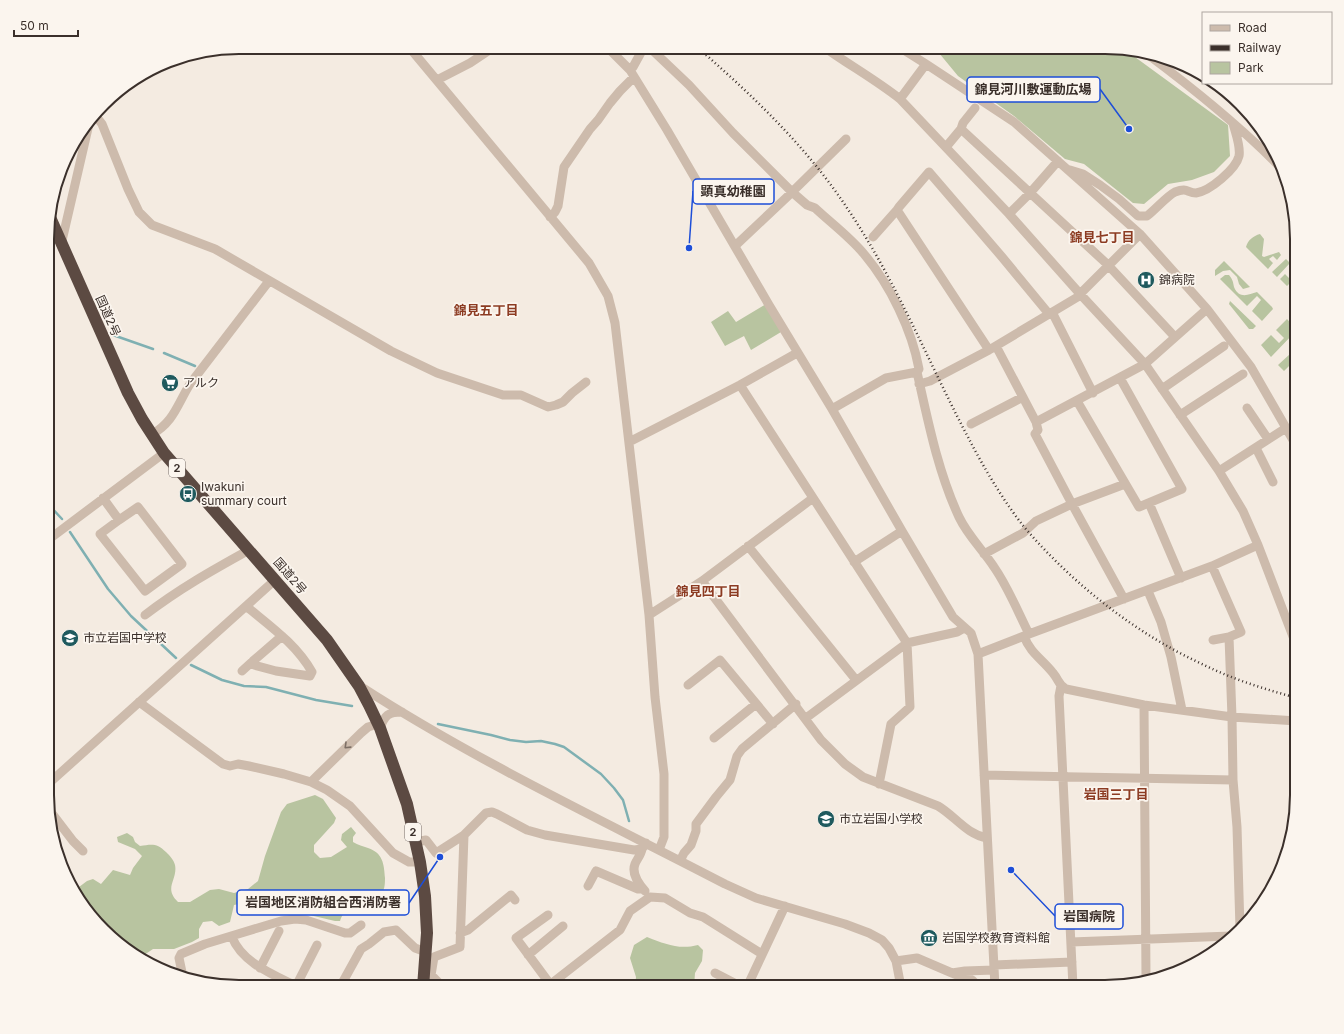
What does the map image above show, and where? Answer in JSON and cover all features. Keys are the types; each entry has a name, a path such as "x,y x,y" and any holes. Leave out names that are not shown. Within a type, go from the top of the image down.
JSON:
{"highway":[{"name":"国道2号","path":"54,227 128,393 151,435 164,453 327,640 359,686 379,726 407,804 420,862 426,896 427,974 425,980"}],"street":[{"path":"415,54 591,266 608,296 615,324 629,442 649,615 655,697 664,774 664,837 659,850"},
{"path":"437,80 483,54"},
{"path":"613,54 632,74 667,130 953,617 971,633 978,654 995,980"},
{"path":"550,217 558,206 564,167 590,129 632,74 633,67 640,54"},
{"path":"656,54 689,85 733,133 792,192 807,205 815,208 853,242 864,254 878,274 892,297 909,332 916,352 919,369 917,372 928,422 948,491 968,535 994,567 1026,635 1027,645 1054,673 1061,686 1066,689 1144,705 1232,717 1290,721"},
{"path":"834,54 900,98 1009,214 1080,295 1145,364 1219,472 1243,511 1258,544 1290,628"},
{"path":"910,54 1014,122 1140,234 1208,309 1251,368 1290,435"},
{"path":"1157,62 1185,82 1258,144 1271,157"},
{"path":"900,98 926,64"},
{"path":"946,147 961,129 963,123 975,108"},
{"path":"98,119 102,124 128,189 139,212 152,225 215,249 391,351 437,373 503,395 521,395 548,407 556,406 563,402 586,382"},
{"path":"1067,169 1083,174 1119,199 1138,216 1148,216 1173,193 1184,189 1195,193 1212,187 1235,166 1239,156 1239,147 1233,123"},
{"path":"961,129 1108,265 1175,337"},
{"path":"62,245 87,133"},
{"path":"735,246 846,139"},
{"path":"1009,214 1058,161"},
{"path":"873,237 898,210 929,172 1051,313 1093,393"},
{"path":"898,210 992,348 1023,397 1036,422 1038,430 1035,434 1124,599"},
{"path":"920,384 930,382 992,348 1080,295 1140,234"},
{"path":"151,435 160,430 171,420 179,401 194,378 269,281"},
{"path":"1036,422 1145,364 1208,309"},
{"path":"1162,389 1224,346"},
{"path":"629,442 740,385 797,353"},
{"path":"832,409 886,378 917,372"},
{"path":"1180,415 1243,374"},
{"path":"1078,401 1139,507 1182,489 1120,378"},
{"path":"740,385 906,643 910,707 891,724 879,784"},
{"path":"971,424 1023,397"},
{"path":"1247,408 1268,439"},
{"path":"1219,472 1286,428"},
{"path":"1256,448 1273,482"},
{"path":"54,535 164,453"},
{"path":"984,554 1023,533 1036,521 1072,504 1126,484"},
{"path":"103,498 119,520"},
{"path":"649,615 702,581 812,498"},
{"path":"1149,503 1181,578"},
{"path":"138,507 182,564 145,591 100,534 119,520 138,507"},
{"path":"854,562 902,532"},
{"path":"978,654 1212,566 1258,544"},
{"path":"748,546 856,680"},
{"path":"145,615 165,599 190,583 249,550"},
{"path":"1212,566 1241,632 1229,637 1213,640"},
{"path":"54,780 275,580"},
{"path":"702,581 796,704 821,740 845,764 863,777 938,806 945,810 964,828 980,837 987,838"},
{"path":"1148,591 1171,656 1182,710"},
{"path":"246,606 295,648 306,661 312,672 310,676 276,671 254,665 253,661"},
{"path":"806,718 906,643 957,632 964,628"},
{"path":"242,671 282,636"},
{"path":"1229,637 1233,780 1237,827 1240,922"},
{"path":"688,684 720,660 773,724"},
{"path":"359,686 510,774 644,846 659,850 724,884 756,898 869,933 886,944 889,948 896,961 900,980"},
{"path":"1061,686 1059,696 1062,776 1073,980"},
{"path":"139,702 224,764 230,766 238,764 284,774 311,782 327,790 350,806 393,853 409,862 420,862"},
{"path":"714,738 756,704"},
{"path":"680,861 684,853 691,845 696,831 696,824 730,780 737,756 742,749 796,704"},
{"path":"1144,705 1146,975"},
{"path":"311,782 368,727 379,726 384,718 392,712 402,712"},
{"path":"984,774 1233,780"},
{"path":"416,842 426,840 436,853 464,835 486,813 492,812 527,830 634,850 644,846"},
{"path":"56,819 73,841 83,851"},
{"path":"434,980 427,974 434,957 460,947 464,835"},
{"path":"644,846 634,866 634,870 643,889 650,897"},
{"path":"588,886 596,871 638,889 643,889"},
{"path":"460,933 468,930 511,895 515,900"},
{"path":"557,980 620,930 630,911 650,897 665,898 690,913 703,917 762,954"},
{"path":"750,980 785,906"},
{"path":"545,980 516,938 548,915"},
{"path":"183,971 179,958 181,954 205,944 281,921 295,919 306,920 345,933 350,933 361,925"},
{"path":"528,955 563,926"},
{"path":"344,980 362,949 384,932 396,930 415,948 426,952"},
{"path":"260,968 279,931"},
{"path":"232,936 235,944 260,968 285,980"},
{"path":"1071,942 1224,936"},
{"path":"300,980 317,945"},
{"path":"896,961 917,958 972,980"},
{"path":"952,973 1072,962"},
{"path":"715,973 728,980"}],"green space":[{"path":"940,54 1117,54 1135,57 1228,125 1230,156 1214,172 1192,180 1168,184 1144,204 1133,203 1084,164 1065,159 1014,116 958,76"},
{"path":"1260,234 1264,239 1262,256 1264,257 1279,252 1281,255 1277,260 1273,256 1269,259 1273,263 1268,269 1246,247 1251,239"},
{"path":"1286,259 1290,263 1277,277 1272,272"},
{"path":"1224,261 1250,287 1243,289 1239,284 1237,277 1230,270 1223,271 1215,276 1215,270"},
{"path":"1285,274 1290,279 1290,283 1287,286 1280,279"},
{"path":"1225,275 1229,275 1238,293 1244,295 1257,292 1272,307 1273,309 1262,321 1252,311 1261,300 1257,296 1247,306 1220,279"},
{"path":"1230,301 1256,326 1253,329 1249,329 1229,304"},
{"path":"766,304 781,332 751,350 744,336 725,346 711,322 728,311 736,322"},
{"path":"1287,319 1290,322 1290,337 1271,357 1261,345 1271,335 1279,343 1284,338 1276,330"},
{"path":"1290,354 1290,365 1284,371 1278,365"},
{"path":"315,795 323,799 336,818 334,823 314,845 314,852 320,858 331,857 347,847 341,840 342,834 351,827 356,833 353,837 353,842 373,850 382,860 385,885 381,895 376,899 371,897 360,905 346,911 340,921 301,913 295,904 266,904 257,900 234,905 230,922 219,926 212,921 203,922 199,929 199,938 192,942 174,949 153,949 145,954 126,942 108,926 92,908 79,887 87,881 93,879 101,884 113,870 130,875 133,868 142,856 135,849 118,842 117,837 127,833 133,837 135,842 140,846 157,846 163,849 171,858 175,865 175,875 171,888 174,897 178,902 190,902 210,890 219,889 234,893 248,889 258,881 265,856 281,812 287,804"},
{"path":"647,937 678,947 698,945 703,950 702,961 695,973 694,980 636,980 630,958 634,945"}],"waterway":[{"path":"113,335 153,349"},
{"path":"164,353 195,366"},
{"path":"54,510 62,519"},
{"path":"70,532 108,589 131,616 176,658"},
{"path":"191,665 222,680 244,686 266,687 316,700 352,706"},
{"path":"438,724 510,740 526,742 541,741 564,747 601,774 614,788 623,800 629,821"}],"railway":[{"path":"705,54 778,123 814,164 847,208 865,235 896,292 954,410 988,473 1017,518 1044,549 1063,569 1106,605 1153,638 1177,652 1225,674 1290,696"}],"place":[{"name":"錦見河川敷運動広場","path":"1129,129"},
{"name":"顕真幼稚園","path":"689,248"},
{"name":"錦病院","path":"1146,280"},
{"name":"アルク","path":"170,383"},
{"name":"Iwakuni summary court","path":"188,494"},
{"name":"市立岩国中学校","path":"70,638"},
{"name":"市立岩国小学校","path":"826,819"},
{"name":"岩国地区消防組合西消防署","path":"440,857"},
{"name":"岩国病院","path":"1011,870"},
{"name":"岩国学校教育資料館","path":"929,938"}],"district":[{"name":"錦見七丁目","path":"1102,237"},
{"name":"錦見五丁目","path":"486,310"},
{"name":"錦見四丁目","path":"708,591"},
{"name":"岩国三丁目","path":"1116,794"}]}
